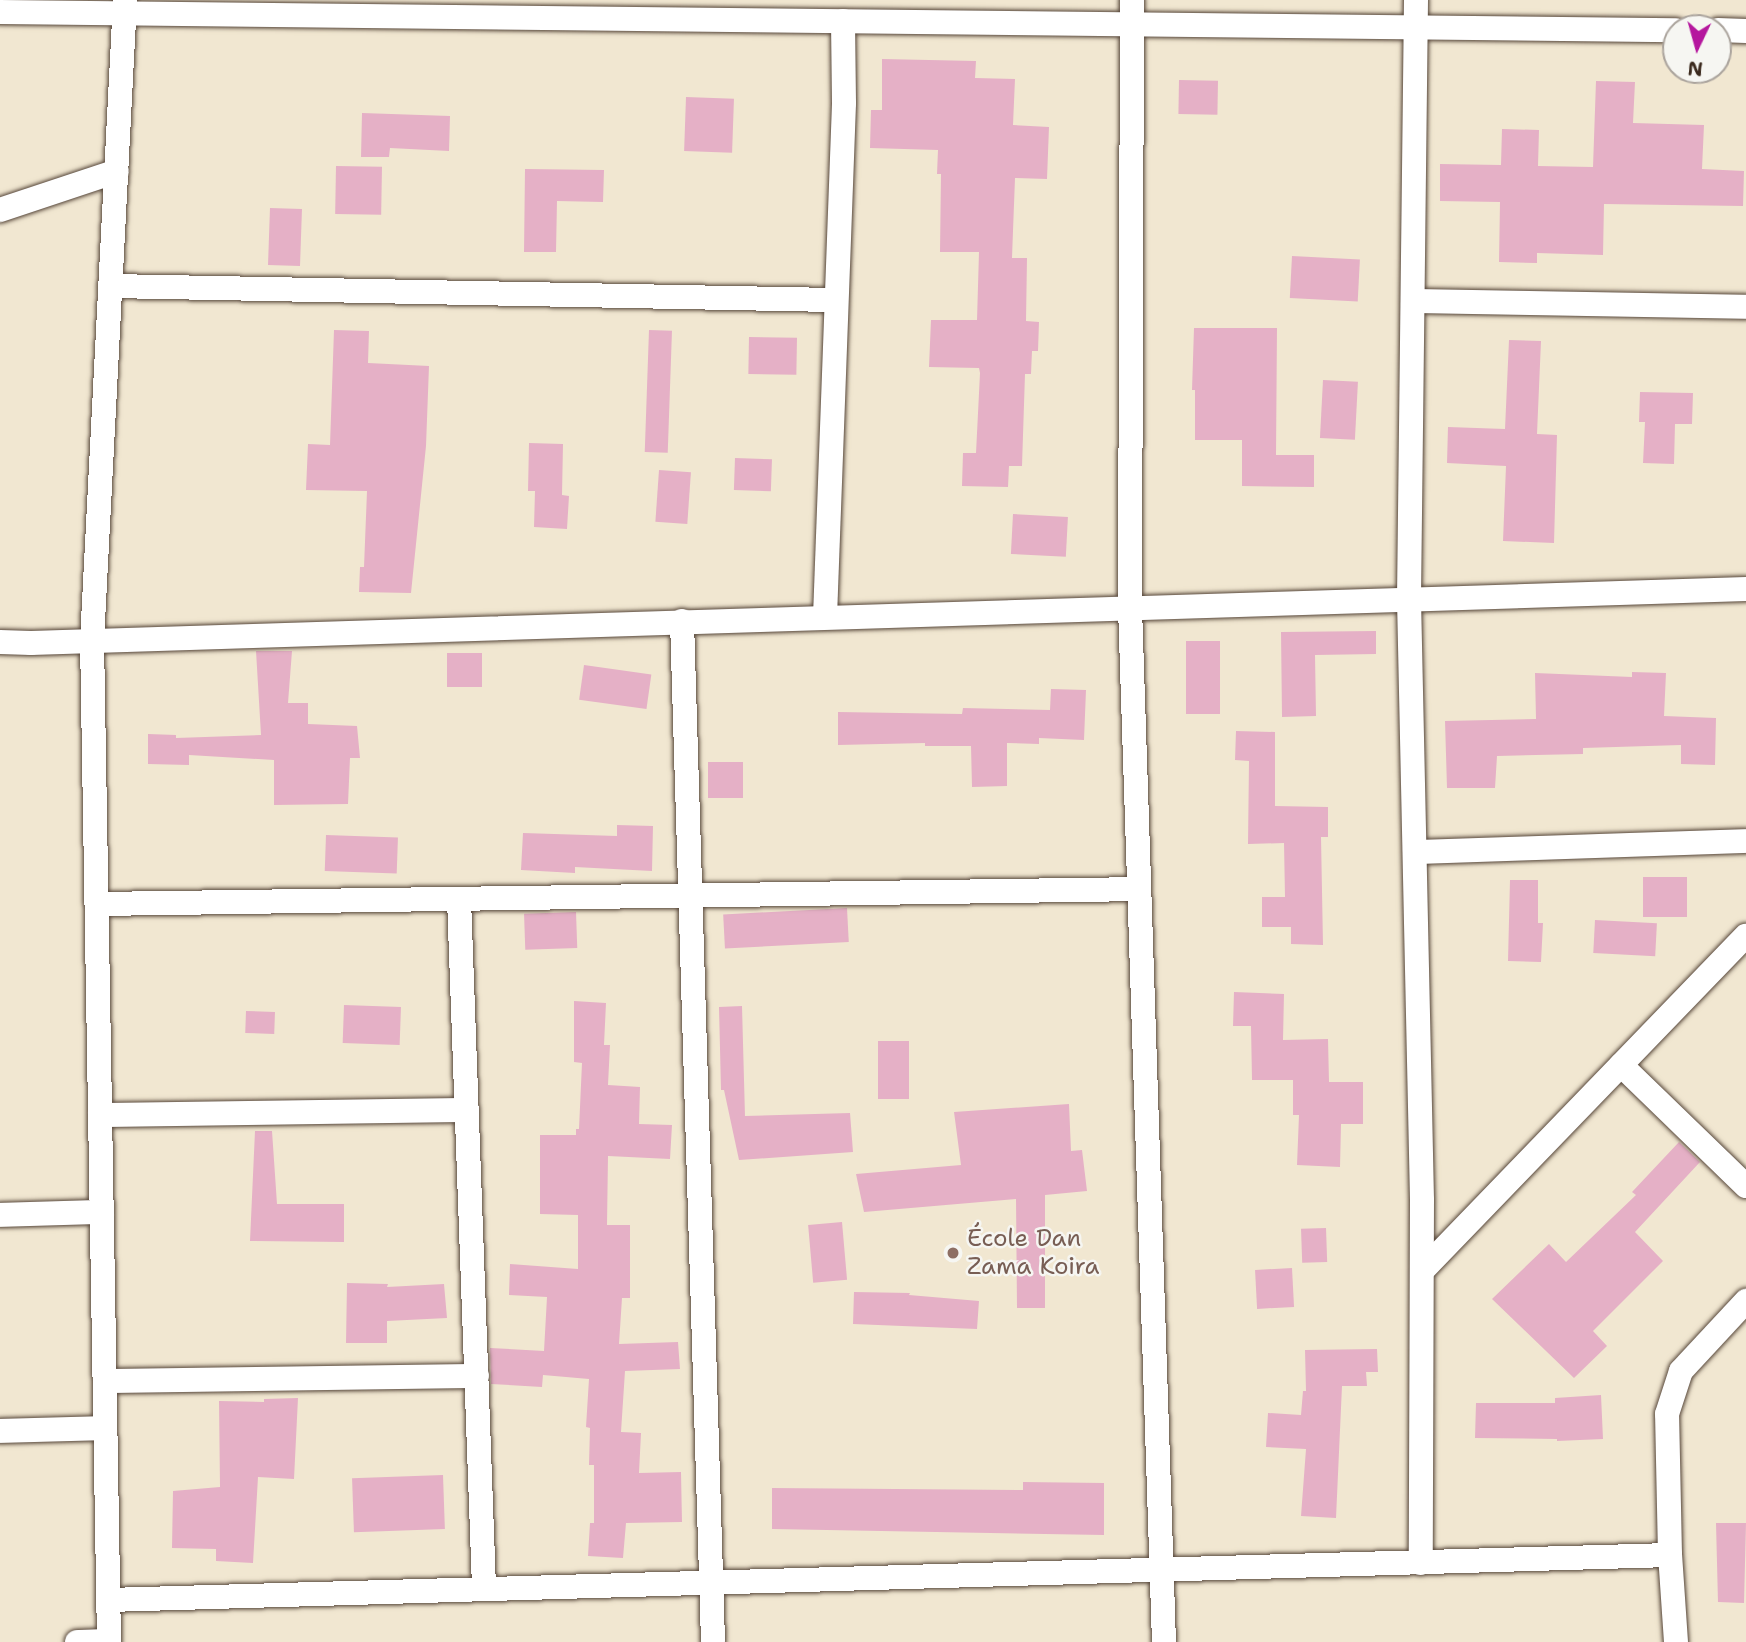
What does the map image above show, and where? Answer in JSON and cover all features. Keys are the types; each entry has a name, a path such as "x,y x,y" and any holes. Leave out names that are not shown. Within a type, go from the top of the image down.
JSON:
{"street":[{"path":"1416,0 1409,599 1422,1271 1421,1563"},
{"path":"0,12 125,7 621,9 843,21 1132,12 1415,27 1662,30"},
{"path":"76,1642 109,1641 92,641 125,7"},
{"path":"1132,12 1130,607 1164,1642"},
{"path":"825,617 844,103 843,21"},
{"path":"0,209 117,171"},
{"path":"111,286 836,300"},
{"path":"1413,301 1746,307"},
{"path":"0,642 1746,589"},
{"path":"682,621 713,1642"},
{"path":"1415,852 1746,841"},
{"path":"97,904 1139,889"},
{"path":"459,899 484,1589"},
{"path":"1422,1271 1746,936"},
{"path":"1621,1065 1746,1186"},
{"path":"100,1115 467,1110"},
{"path":"0,1215 102,1212"},
{"path":"1676,1642 1670,1555 1667,1414 1681,1371 1746,1301"},
{"path":"105,1381 477,1376"},
{"path":"0,1431 106,1428"},
{"path":"108,1600 1670,1555"}],"building":[{"path":"882,59 976,61 975,78 1015,79 1013,125 1049,127 1047,179 1015,178 1012,258 1027,258 1026,321 1039,322 1038,351 1032,351 1031,374 1025,374 1022,466 1009,466 1008,487 962,486 963,453 976,453 980,373 979,368 929,367 931,320 977,320 979,252 940,252 941,174 937,174 938,150 870,148 871,110 882,110"},
{"path":"1179,80 1218,81 1217,115 1178,114"},
{"path":"1596,81 1635,82 1633,123 1704,125 1702,169 1744,171 1743,206 1604,204 1603,255 1537,253 1537,263 1499,262 1500,202 1440,201 1440,164 1501,165 1502,129 1539,130 1538,166 1593,167"},
{"path":"686,97 734,99 732,153 684,151"},
{"path":"362,113 450,116 449,151 390,148 389,157 361,157"},
{"path":"336,166 382,167 381,215 335,214"},
{"path":"525,169 604,170 603,202 557,201 556,252 524,252"},
{"path":"270,208 302,209 300,266 268,265"},
{"path":"1292,256 1360,260 1358,302 1290,298"},
{"path":"1194,328 1277,328 1276,455 1314,455 1314,487 1242,486 1242,440 1195,440 1195,390 1192,390"},
{"path":"334,330 369,331 368,363 429,366 426,446 411,593 359,592 360,567 364,567 367,491 306,490 308,444 330,445"},
{"path":"649,330 672,331 668,453 645,452"},
{"path":"749,337 797,338 796,375 748,374"},
{"path":"1509,340 1541,341 1537,434 1557,435 1554,543 1503,541 1506,466 1447,463 1448,427 1505,429"},
{"path":"1323,380 1358,382 1355,440 1320,438"},
{"path":"1640,392 1693,393 1692,424 1675,424 1674,464 1643,463 1645,422 1639,422"},
{"path":"529,443 563,444 562,495 569,496 567,529 534,527 535,491 528,491"},
{"path":"735,458 772,459 771,491 734,490"},
{"path":"659,470 691,472 687,524 655,522"},
{"path":"1013,514 1068,517 1066,557 1011,554"},
{"path":"1376,631 1376,654 1315,655 1316,716 1282,717 1281,632"},
{"path":"1186,641 1220,641 1220,714 1186,714"},
{"path":"256,651 292,651 288,703 308,703 308,724 357,726 360,758 350,758 348,804 274,805 274,760 189,755 189,765 148,764 148,734 176,735 176,738 261,735"},
{"path":"447,653 482,653 482,687 447,687"},
{"path":"584,665 651,674 646,709 579,700"},
{"path":"1632,672 1666,673 1664,716 1716,718 1715,765 1681,764 1681,745 1583,748 1583,754 1497,756 1495,788 1447,788 1445,721 1536,719 1535,673 1632,677"},
{"path":"1051,689 1086,690 1084,740 1039,738 1039,744 1007,743 1007,786 972,787 971,746 925,746 925,743 838,745 838,712 962,714 963,708 1050,710"},
{"path":"1236,731 1275,732 1275,806 1328,807 1328,837 1321,837 1323,945 1291,944 1291,927 1262,927 1262,897 1285,897 1284,843 1248,844 1249,761 1235,760"},
{"path":"708,762 743,762 743,798 708,798"},
{"path":"617,825 653,826 652,871 575,867 575,873 521,870 523,833 617,836"},
{"path":"326,835 398,838 397,873 325,871"},
{"path":"1643,877 1687,877 1687,917 1643,917"},
{"path":"1510,880 1538,880 1538,923 1543,923 1541,962 1508,961"},
{"path":"847,908 849,942 725,948 723,914"},
{"path":"576,912 577,948 525,950 524,914"},
{"path":"1595,920 1657,923 1655,956 1593,953"},
{"path":"1234,992 1284,994 1283,1040 1328,1039 1329,1082 1363,1082 1363,1124 1341,1124 1340,1167 1297,1165 1299,1115 1293,1115 1293,1080 1252,1080 1251,1026 1233,1026"},
{"path":"574,1001 606,1003 604,1045 610,1045 608,1085 640,1087 639,1124 672,1125 670,1159 608,1156 607,1225 630,1225 630,1298 622,1298 619,1344 678,1342 680,1369 625,1371 621,1432 641,1433 639,1473 681,1472 682,1522 626,1523 623,1558 588,1556 590,1523 594,1523 594,1465 589,1465 590,1428 586,1427 589,1379 543,1375 542,1387 491,1384 490,1348 544,1351 547,1297 509,1295 510,1264 578,1269 578,1215 540,1214 540,1135 576,1135 576,1129 579,1129 582,1063 574,1062"},
{"path":"344,1005 401,1007 400,1045 343,1043"},
{"path":"742,1006 745,1116 850,1113 853,1152 739,1160 724,1090 721,1090 719,1007"},
{"path":"246,1011 275,1012 274,1034 245,1033"},
{"path":"878,1041 909,1041 909,1099 878,1099"},
{"path":"1069,1104 1071,1151 1082,1150 1087,1191 1045,1195 1045,1308 1017,1308 1016,1199 864,1212 856,1174 961,1165 954,1112"},
{"path":"255,1131 272,1131 277,1204 344,1204 344,1242 250,1241"},
{"path":"1679,1142 1700,1162 1635,1232 1663,1261 1593,1331 1607,1346 1574,1378 1492,1299 1549,1244 1566,1262 1636,1195 1632,1192"},
{"path":"842,1222 847,1280 813,1283 808,1225"},
{"path":"1326,1228 1327,1262 1302,1263 1301,1229"},
{"path":"1292,1268 1294,1307 1257,1309 1255,1270"},
{"path":"347,1283 388,1284 387,1287 444,1284 447,1318 387,1321 387,1343 346,1343"},
{"path":"854,1292 910,1293 909,1295 979,1301 977,1329 853,1324"},
{"path":"1377,1349 1378,1372 1366,1372 1367,1386 1342,1386 1336,1518 1301,1516 1306,1449 1266,1447 1268,1413 1301,1415 1303,1391 1306,1391 1305,1350"},
{"path":"1601,1395 1603,1439 1557,1441 1475,1438 1476,1403 1555,1403 1555,1398"},
{"path":"298,1398 294,1479 258,1477 253,1563 216,1561 216,1549 172,1548 173,1491 220,1487 219,1401 264,1402 264,1399"},
{"path":"443,1475 445,1529 354,1532 352,1478"},
{"path":"1023,1482 1104,1483 1104,1535 772,1529 772,1488 1023,1490"},
{"path":"1716,1523 1746,1523 1744,1603 1718,1602"}],"place":[{"name":"École Dan Zama Koira","path":"953,1253"}]}
